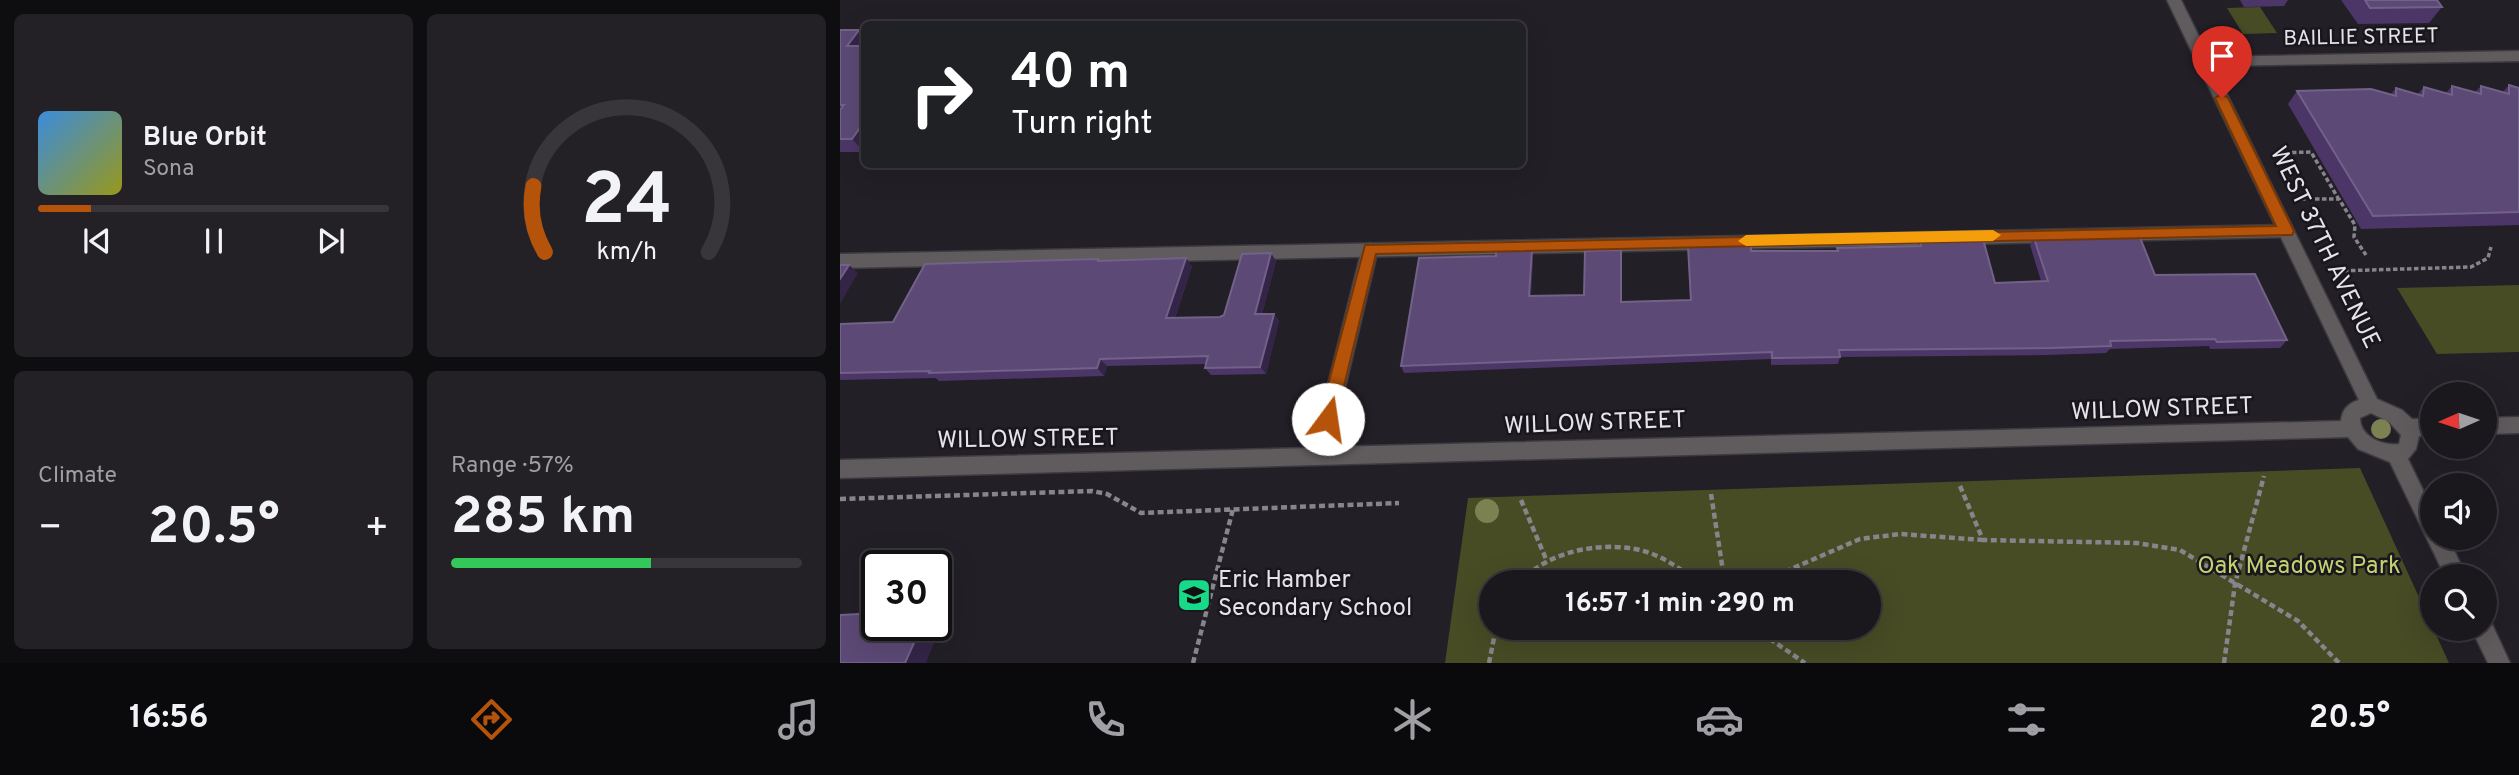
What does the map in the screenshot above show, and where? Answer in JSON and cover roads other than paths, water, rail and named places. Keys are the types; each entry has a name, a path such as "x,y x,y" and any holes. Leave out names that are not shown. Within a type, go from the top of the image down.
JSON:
{"street":[{"name":"WEST 37TH AVENUE","path":"2174,0 2371,405"},
{"name":"BAILLIE STREET","path":"2204,62 2519,56"},
{"path":"840,261 2286,231"},
{"path":"1319,457 1370,249"},
{"path":"2371,405 2392,412 2407,428 2409,446 2405,452 2396,454 2370,448 2351,429 2350,419 2353,411 2360,406 2371,405"},
{"path":"2497,426 2519,425"},
{"path":"2407,428 2420,427"},
{"name":"WILLOW STREET","path":"840,469 2351,429"},
{"path":"2396,454 2420,504"},
{"path":"2488,641 2499,663"}],"place":[{"name":"Eric Hamber Secondary School","path":"1194,595"}],"park label":[{"name":"Oak Meadows Park","path":"2299,567"}]}
